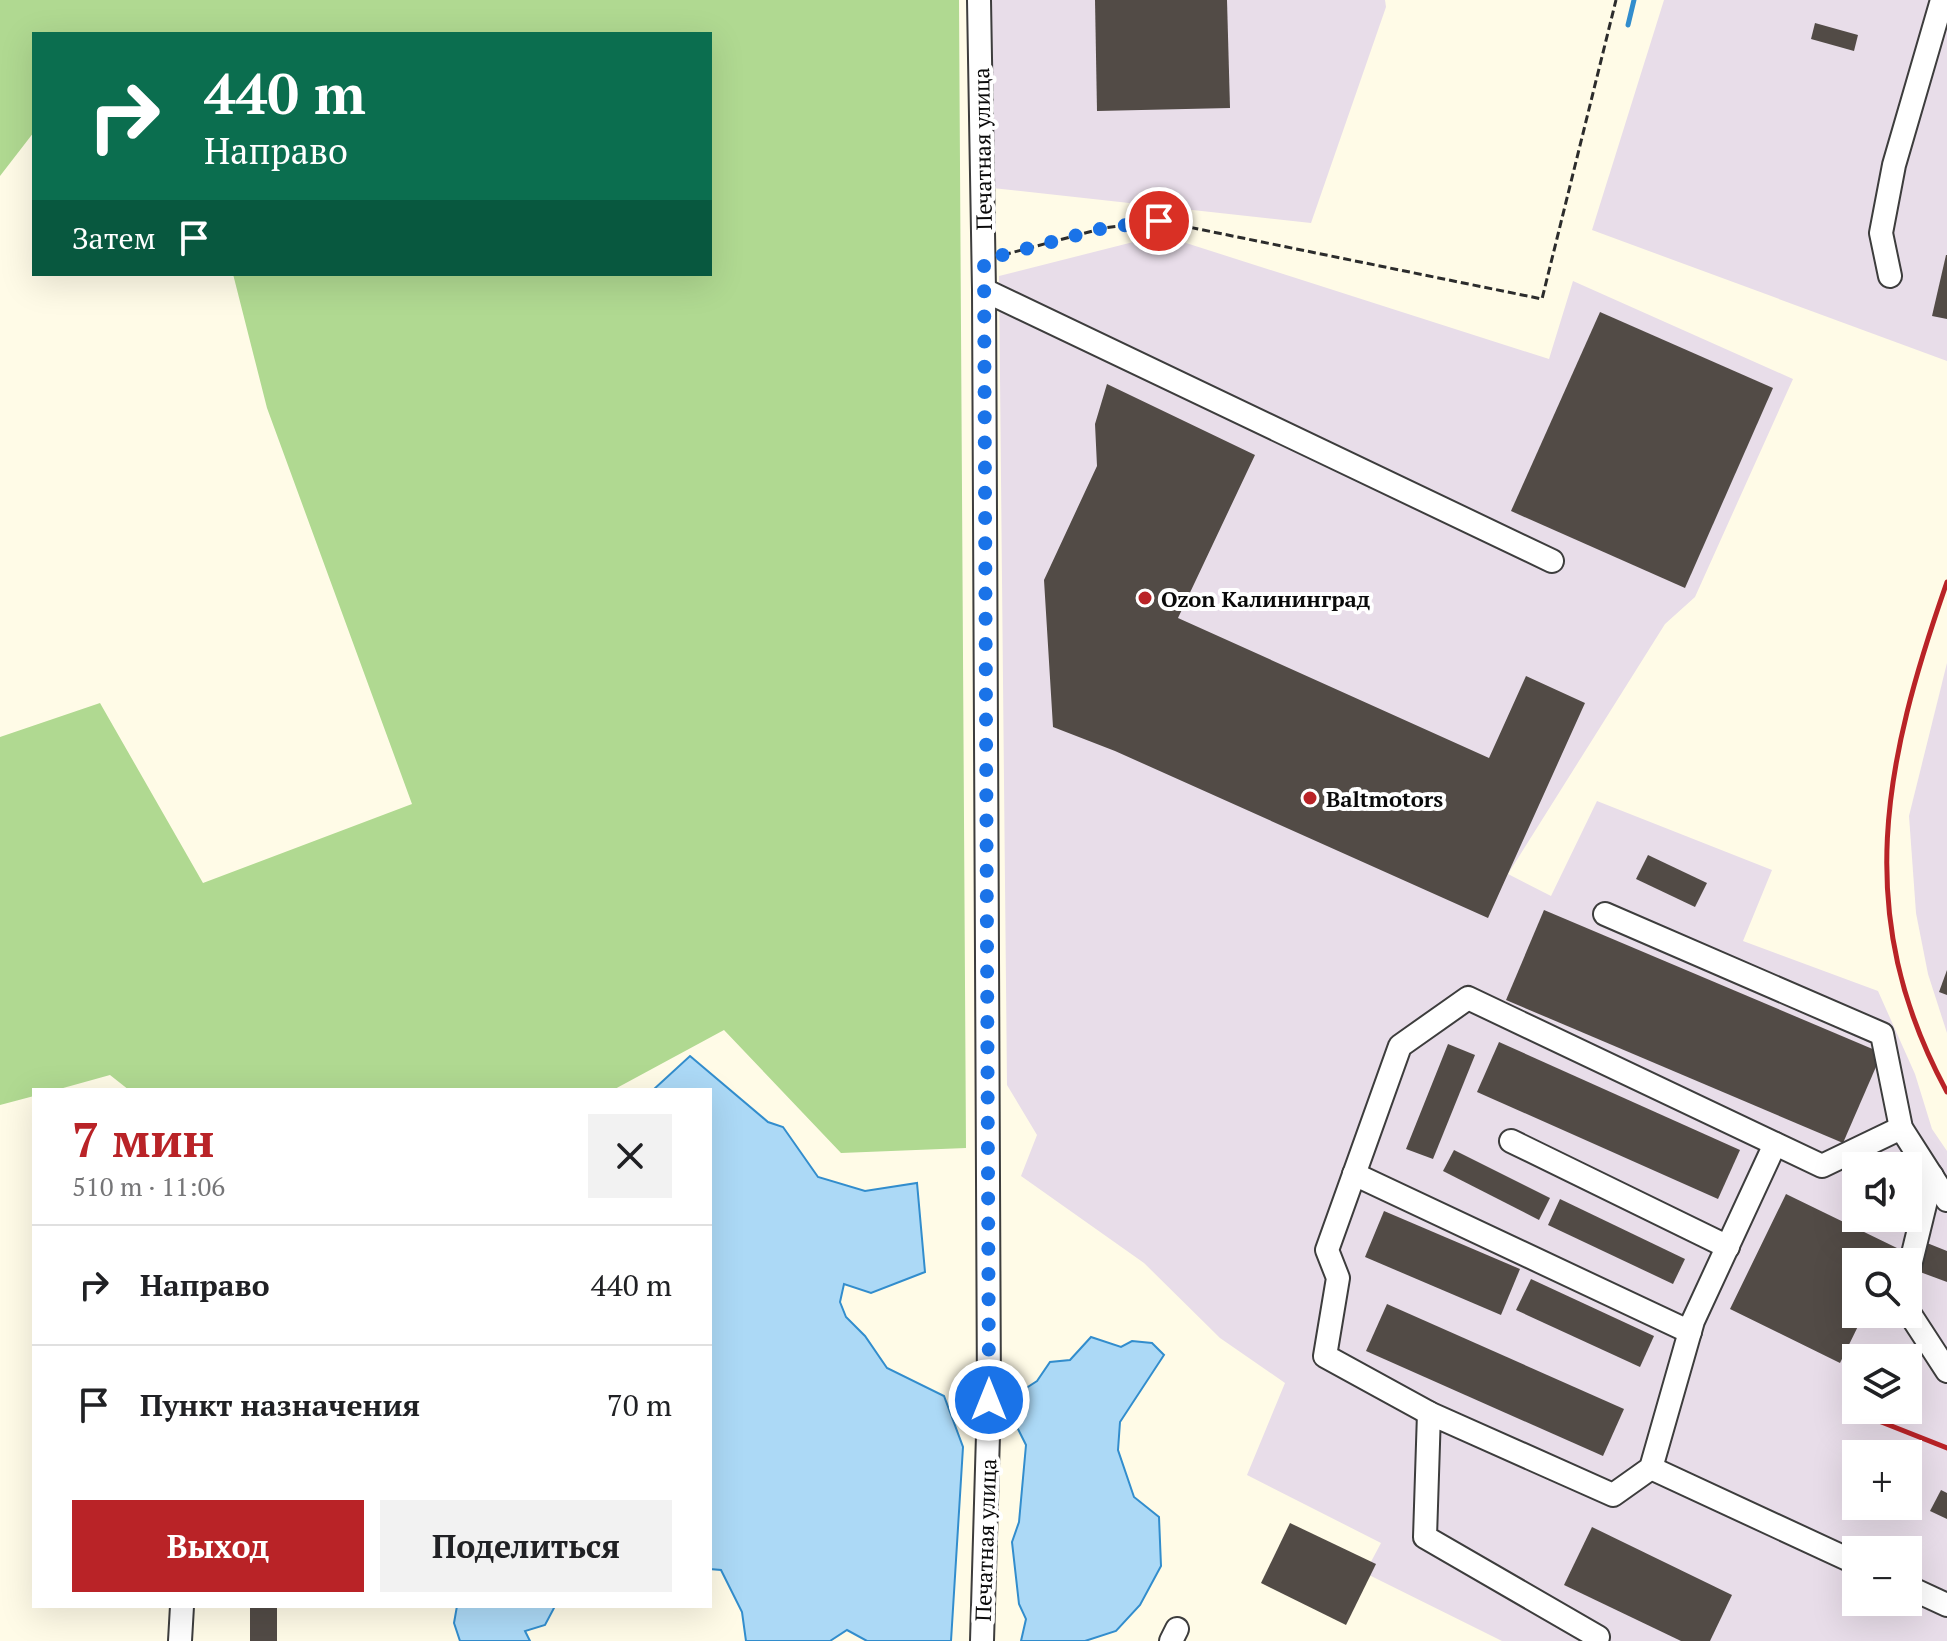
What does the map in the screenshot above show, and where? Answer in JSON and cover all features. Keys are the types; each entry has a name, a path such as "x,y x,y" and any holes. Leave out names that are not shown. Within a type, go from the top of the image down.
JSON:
{"street":[{"name":"Печатная улица","path":"979,0 984,260 989,1400 982,1641"},
{"path":"1890,276 1881,233 1894,165 1942,0"},
{"path":"984,290 1552,561"},
{"path":"1605,914 1882,1034 1901,1128 1947,1200"},
{"path":"1775,1144 1690,1332 1651,1468 1613,1495 1429,1413 1325,1356 1338,1278 1327,1250 1400,1046 1468,998 1822,1166 1901,1128"},
{"path":"1511,1141 1728,1247"},
{"path":"1354,1174 1690,1332"},
{"path":"1914,1248 1932,1176"},
{"path":"1920,1328 1944,1360"},
{"path":"1429,1413 1425,1537 1598,1637"},
{"path":"1651,1468 1842,1557"},
{"path":"1922,1593 1947,1605"},
{"path":"180,1641 182,1608"}],"path":[{"path":"984,260 1104,228 1159,221 1542,299 1616,0"}],"shaded area":[{"path":"982,0 1385,0 1386,7 1311,223 983,187"},
{"path":"1664,0 1947,0 1947,361 1592,230"},
{"path":"1161,235 1549,359 1573,281 1793,379 1695,597 1665,624 1508,874 1551,896 1597,801 1772,870 1743,941 1878,991 1915,1074 1932,1129 1947,1151 1947,1641 1502,1641 1365,1573 1381,1543 1247,1475 1285,1383 1220,1338 1144,1263 1021,1176 1037,1135 1007,1085 999,276"},
{"path":"1947,663 1947,1033 1928,974 1916,913 1909,816"}],"green space":[{"path":"0,0 959,0 966,1148 841,1153 724,1030 617,1088 126,1088 110,1075 63,1088 32,1088 32,1097 0,1105 0,737 100,703 203,883 412,804 267,408 234,276 712,276 712,32 32,32 32,135 0,176"}],"water":[{"path":"690,1056 768,1122 783,1127 818,1177 865,1191 917,1183 925,1272 871,1293 844,1284 840,1302 846,1317 865,1336 887,1368 944,1396 963,1447 951,1641 867,1641 847,1630 830,1641 746,1641 742,1612 721,1570 712,1569 712,1088 655,1088"},
{"path":"1091,1337 1121,1347 1132,1341 1152,1343 1164,1355 1120,1422 1118,1450 1134,1497 1159,1517 1161,1566 1140,1605 1116,1631 1085,1641 1021,1641 1026,1619 1019,1604 1012,1542 1019,1522 1026,1445 1017,1427 1020,1392 1037,1381 1050,1362 1070,1360"},
{"path":"457,1608 554,1608 545,1625 525,1631 530,1641 460,1641 454,1623"}],"building":[{"path":"1095,0 1227,0 1230,108 1097,111"},
{"path":"1815,23 1858,35 1854,51 1811,39"},
{"path":"1947,255 1947,319 1932,316"},
{"path":"1600,312 1773,388 1685,588 1511,511"},
{"path":"1107,384 1255,455 1178,618 1489,758 1526,676 1585,703 1488,918 1115,751 1053,727 1044,580 1097,466 1095,424"},
{"path":"1648,855 1707,883 1695,907 1636,879"},
{"path":"1544,910 1882,1053 1843,1143 1506,1000"},
{"path":"1947,970 1947,995 1939,992"},
{"path":"1499,1042 1740,1150 1718,1199 1477,1092"},
{"path":"1448,1044 1475,1055 1433,1159 1406,1149"},
{"path":"1454,1150 1550,1198 1539,1220 1443,1171"},
{"path":"1786,1194 1842,1221 1842,1232 1864,1232 1897,1248 1842,1248 1842,1328 1857,1328 1849,1344 1842,1344 1840,1363 1730,1309"},
{"path":"1560,1199 1685,1259 1673,1284 1548,1225"},
{"path":"1384,1211 1520,1269 1501,1315 1365,1257"},
{"path":"1922,1241 1947,1251 1947,1282 1922,1273 1922,1248 1920,1248"},
{"path":"1531,1279 1654,1336 1640,1367 1516,1310"},
{"path":"1387,1304 1624,1409 1603,1456 1366,1351"},
{"path":"1941,1490 1947,1493 1947,1519 1930,1511"},
{"path":"1290,1523 1376,1564 1346,1625 1261,1583"},
{"path":"1592,1527 1732,1595 1710,1641 1681,1641 1564,1585"},
{"path":"250,1608 277,1608 277,1641 250,1641"}],"waterway":[{"path":"1628,25 1634,0"}],"railway":[{"path":"1947,582 1907,713 1894,776 1887,838 1888,900 1898,963 1917,1027 1947,1092"},
{"path":"1886,1424 1947,1448"}],"place":[{"name":"Ozon Калининград","path":"1145,598"},
{"name":"Baltmotors","path":"1310,798"}],"route":[{"path":"989,1400 984,260 1104,228 1159,221"}]}
